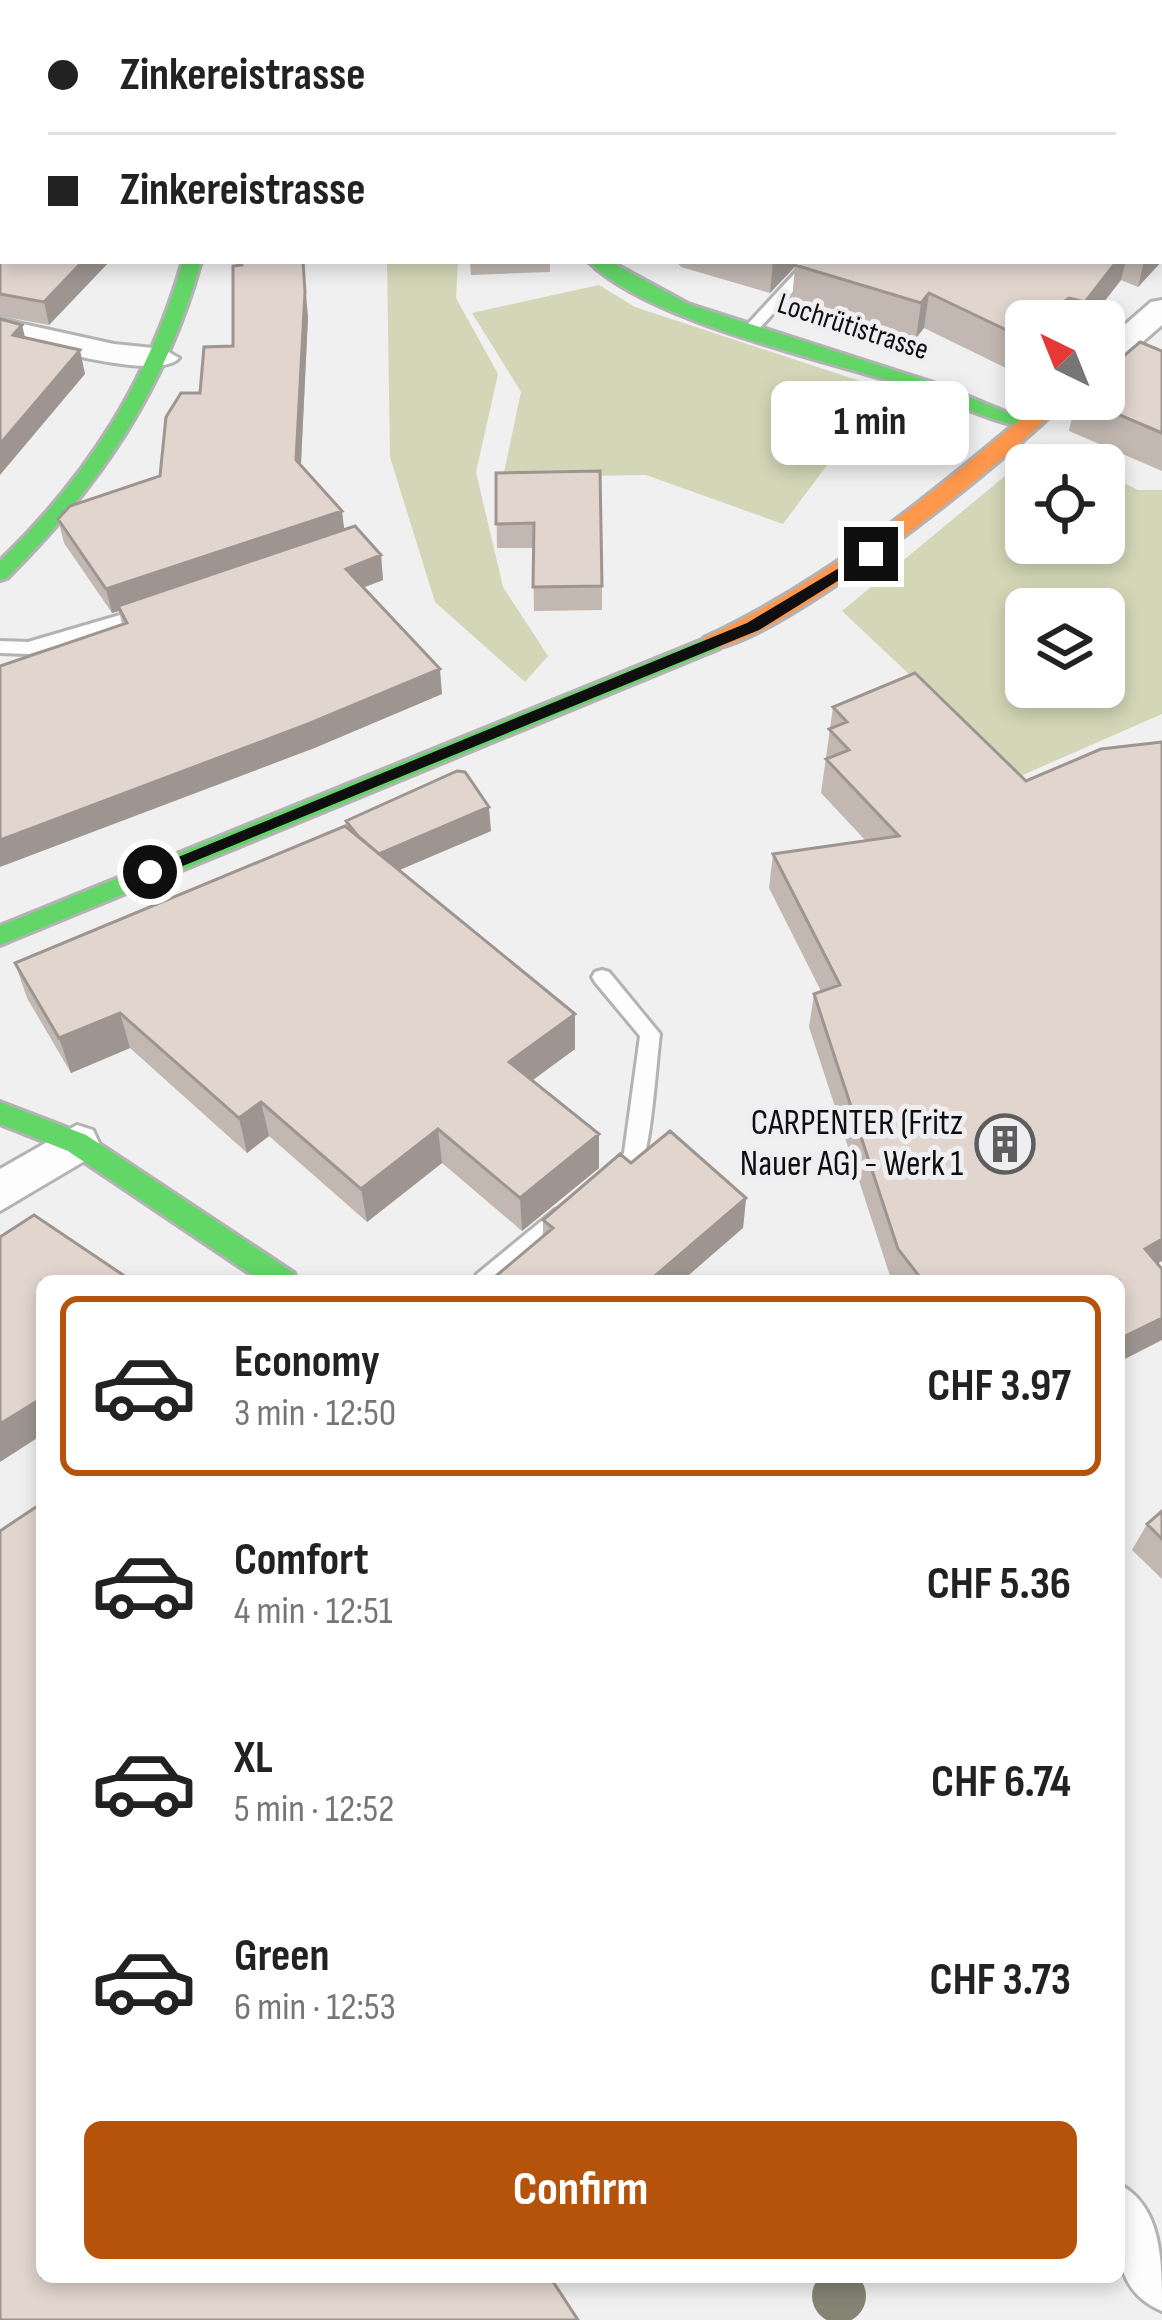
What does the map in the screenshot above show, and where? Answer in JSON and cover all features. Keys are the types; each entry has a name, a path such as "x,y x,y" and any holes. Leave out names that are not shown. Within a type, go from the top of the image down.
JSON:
{"street":[{"path":"0,573 70,502 132,421 163,358 186,296 191,264"},
{"name":"Lochrütistrasse","path":"602,264 630,287 961,397 1027,425"},
{"path":"1125,341 1162,309"},
{"path":"0,328 114,353 163,358"},
{"path":"0,936 753,626 871,554 1033,420"},
{"path":"0,1113 76,1143 275,1275"},
{"path":"0,1192 76,1143"}],"lane":[{"path":"751,329 811,264"},
{"path":"0,647 29,648 159,608"},
{"path":"492,1275 634,1157 650,1034 602,977"}],"green space":[{"path":"387,264 458,264 456,298 498,374 476,472 503,587 548,656 525,682 435,602 390,457"},
{"path":"599,285 635,307 884,389 783,524 646,475 503,477 521,392 472,313"},
{"path":"1005,476 1005,564 1125,564 1125,484 1138,490 1162,490 1162,714 1018,777 842,611"}],"building":[{"path":"0,264 80,264 44,302 0,294"},
{"path":"303,264 296,460 342,511 106,589 58,519 70,506 160,476 166,417 181,393 200,393 204,347 233,346 233,266"},
{"path":"1115,264 1087,300 1005,300 1005,329 929,293 921,303 795,265"},
{"path":"0,319 22,325 13,335 80,350 0,444"},
{"path":"1140,342 1162,351 1162,433 1125,417 1125,355"},
{"path":"600,471 602,586 533,587 534,523 496,524 496,473"},
{"path":"355,526 381,555 346,569 440,669 0,840 0,666 127,623 118,606"},
{"name":"CARPENTER (Fritz Nauer AG) - Werk 1","path":"915,673 1026,781 1101,749 1162,742 1162,1239 1145,1249 1162,1269 1162,1318 1125,1336 1125,1275 918,1275 898,1249 814,994 840,985 773,854 899,836 826,759 849,750 829,729 847,722 833,707"},
{"path":"457,771 465,772 489,807 379,854 346,821"},
{"path":"345,826 575,1014 509,1062 599,1134 520,1198 438,1129 361,1189 261,1102 239,1118 120,1013 59,1038 15,963"},
{"path":"670,1131 746,1198 656,1275 497,1275 553,1228 543,1220 620,1154 631,1163"},
{"path":"34,1215 123,1275 36,1275 36,1402 0,1424 0,1237"},
{"path":"36,1507 36,2283 554,2283 578,2320 0,2320 0,1531"},
{"path":"1162,1511 1162,1539 1147,1524"}],"traffic: fast":[{"path":"0,573 65,505 120,432 163,351 191,264"},
{"path":"601,264 681,308 933,389 1027,425"},
{"path":"0,936 712,643"},
{"path":"0,1113 77,1143 275,1275"}],"traffic: slow":[{"path":"712,643 851,565 1032,420"}],"place":[{"name":"CARPENTER (Fritz Nauer AG) - Werk 1","path":"1005,1144"}],"route":[{"path":"150,872 753,626 871,554"}]}
